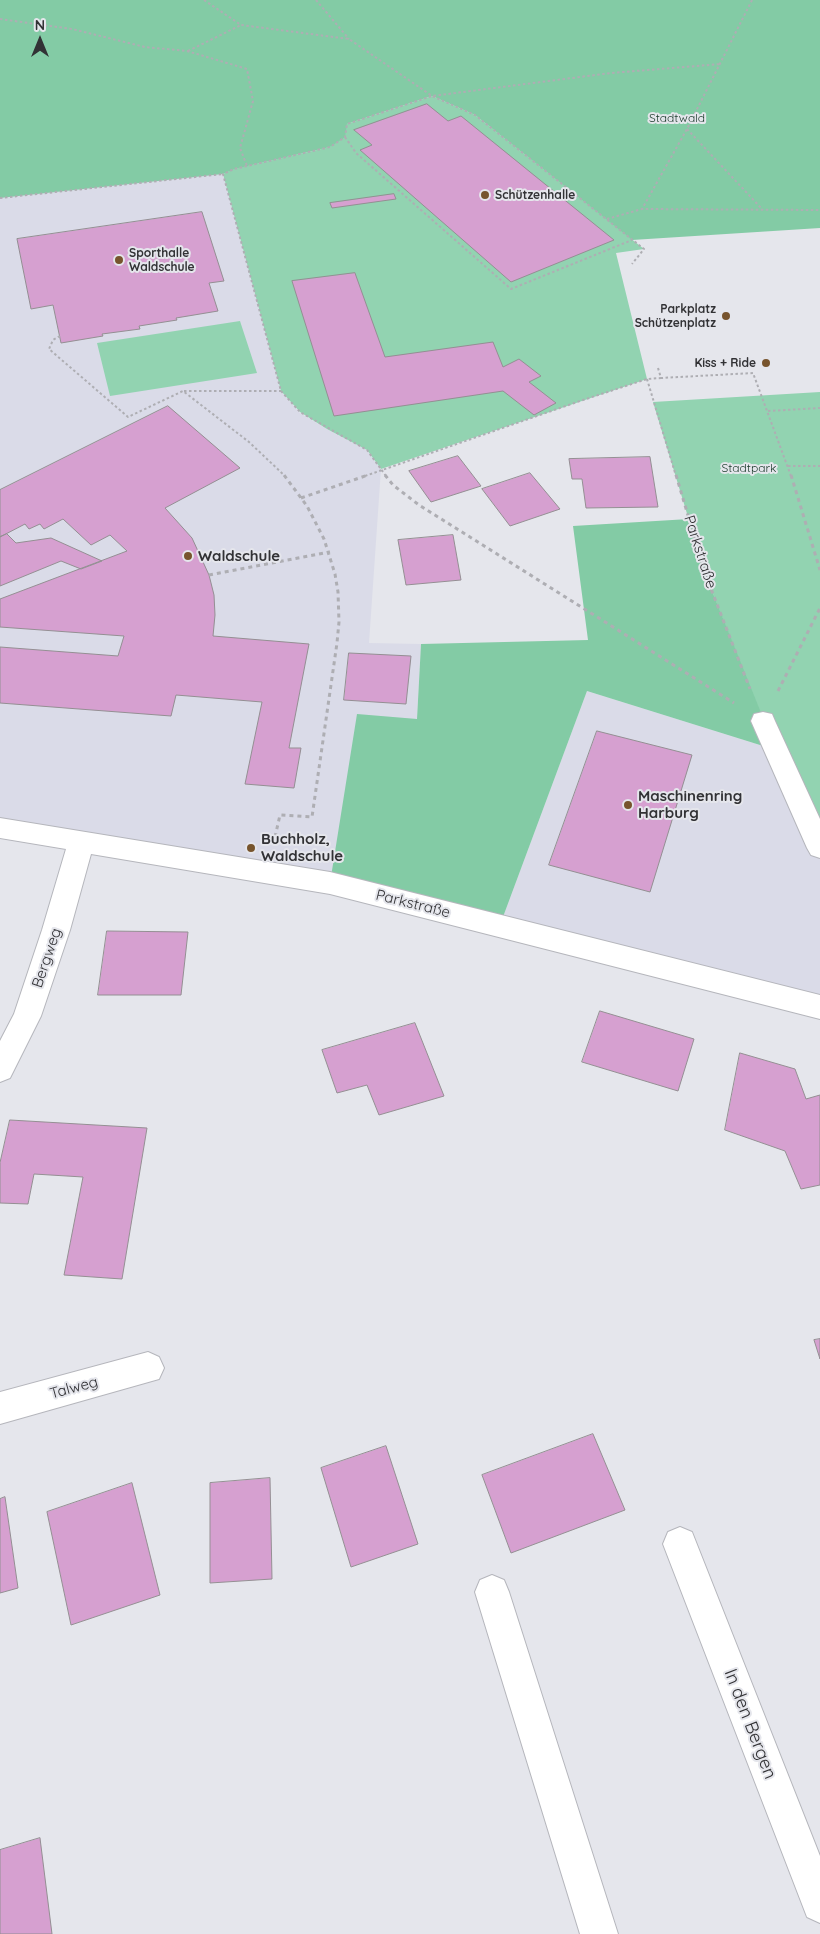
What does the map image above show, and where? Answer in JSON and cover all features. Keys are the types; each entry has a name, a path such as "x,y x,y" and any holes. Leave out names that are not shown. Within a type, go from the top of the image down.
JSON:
{"street":[{"path":"763,721 820,848"},
{"name":"Parkstraße","path":"0,828 330,883 820,1007"},
{"name":"Bergweg","path":"0,1069 27,1016 56,930 81,842"},
{"name":"Talweg","path":"0,1408 148,1368"},
{"name":"In den Bergen","path":"680,1544 820,1904"},
{"path":"492,1592 599,1934"}],"path":[{"path":"204,0 241,25 349,39"},
{"path":"316,0 349,39 432,96 475,115 644,249 632,264"},
{"path":"642,209 687,129 752,0"},
{"path":"0,19 72,29 145,47 187,51 247,69 253,101 240,148 247,166"},
{"path":"187,51 241,25"},
{"path":"632,240 511,289 356,153 346,137 346,124 432,96 610,73 721,64"},
{"path":"687,129 762,210"},
{"path":"0,198 223,174 247,166 330,147 346,137"},
{"path":"223,174 281,391 300,412 367,450 393,485 419,505 763,721 820,608"},
{"path":"607,219 642,209 820,210"},
{"path":"60,336 53,340 49,349 128,417 184,391 281,391"},
{"path":"658,368 661,378"},
{"path":"301,498 380,469 647,379 753,372 788,466 820,570"},
{"name":"Parkstraße","path":"647,379 706,576 763,721"},
{"path":"184,391 262,455 284,476 319,525 330,552 337,581 339,619 312,817 280,815 266,871"},
{"path":"768,411 820,408"},
{"path":"788,466 820,466"},
{"path":"209,575 330,552"}],"shaded area":[{"name":"Waldschule","path":"223,174 281,391 300,413 367,450 381,469 369,643 421,644 417,719 330,883 0,828 0,198"},
{"path":"587,691 776,750 820,848 820,1007 500,925"}],"green space":[{"name":"Stadtwald","path":"0,0 820,0 820,228 632,240 475,115 432,96 347,124 345,137 330,147 235,169 223,174 0,198"},
{"path":"432,96 475,115 644,249 616,253 647,379 381,469 367,450 300,412 281,391 223,174 234,169 330,147 347,124"},
{"path":"240,321 257,373 110,396 97,343"},
{"name":"Stadtpark","path":"820,392 820,848 763,721 706,576 653,402"},
{"path":"689,519 706,576 776,750 587,691 500,925 330,883 357,714 417,719 421,644 588,640 573,526"}],"building":[{"name":"Schützenhalle","path":"427,104 448,121 461,116 614,240 511,282 360,150 372,145 354,130"},
{"path":"394,194 396,199 332,208 330,203"},
{"name":"Sporthalle Waldschule","path":"202,212 224,281 209,283 218,311 139,326 140,329 102,334 103,336 61,343 53,305 31,309 17,239"},
{"path":"355,273 385,357 493,342 503,367 519,359 541,376 529,382 556,403 534,415 503,391 334,416 292,281"},
{"path":"168,406 240,468 165,508 192,538 209,575 214,595 213,636 309,644 289,748 301,748 294,788 245,784 262,702 176,695 171,716 0,703 0,647 118,656 124,636 0,627 0,599 127,551 110,535 91,545 63,519 44,529 40,524 29,529 25,524 0,537 0,490"},
{"path":"458,456 481,486 431,502 409,471"},
{"path":"650,457 658,507 586,508 582,479 572,479 569,459"},
{"path":"530,473 560,509 510,526 482,489"},
{"path":"7,534 16,543 51,538 102,561 81,569 61,561 0,586 0,537"},
{"path":"453,535 461,580 406,585 398,540"},
{"path":"349,653 411,656 406,704 344,700"},
{"path":"597,731 692,755 650,892 549,865"},
{"path":"107,931 188,932 181,995 98,995"},
{"path":"600,1011 694,1039 678,1091 582,1062"},
{"path":"415,1023 444,1096 379,1115 367,1085 337,1093 322,1050"},
{"path":"740,1053 795,1069 806,1099 820,1095 820,1185 801,1189 785,1151 725,1130"},
{"path":"10,1120 147,1128 122,1279 64,1275 83,1177 34,1174 28,1204 0,1203 0,1163"},
{"path":"820,1339 820,1359 814,1340"},
{"path":"593,1434 625,1510 511,1553 482,1475"},
{"path":"386,1446 418,1544 351,1567 321,1468"},
{"path":"270,1478 272,1579 210,1583 210,1483"},
{"path":"132,1483 160,1595 71,1625 47,1512"},
{"path":"5,1497 18,1588 0,1593 0,1499"},
{"path":"40,1838 52,1934 0,1934 0,1850"}],"place":[{"name":"Schützenhalle","path":"485,195"},
{"name":"Sporthalle Waldschule","path":"119,260"},
{"name":"Parkplatz Schützenplatz","path":"726,316"},
{"name":"Kiss + Ride","path":"766,363"},
{"name":"Waldschule","path":"188,556"},
{"name":"Maschinenring Harburg","path":"628,805"},
{"name":"Buchholz, Waldschule","path":"251,848"}]}
